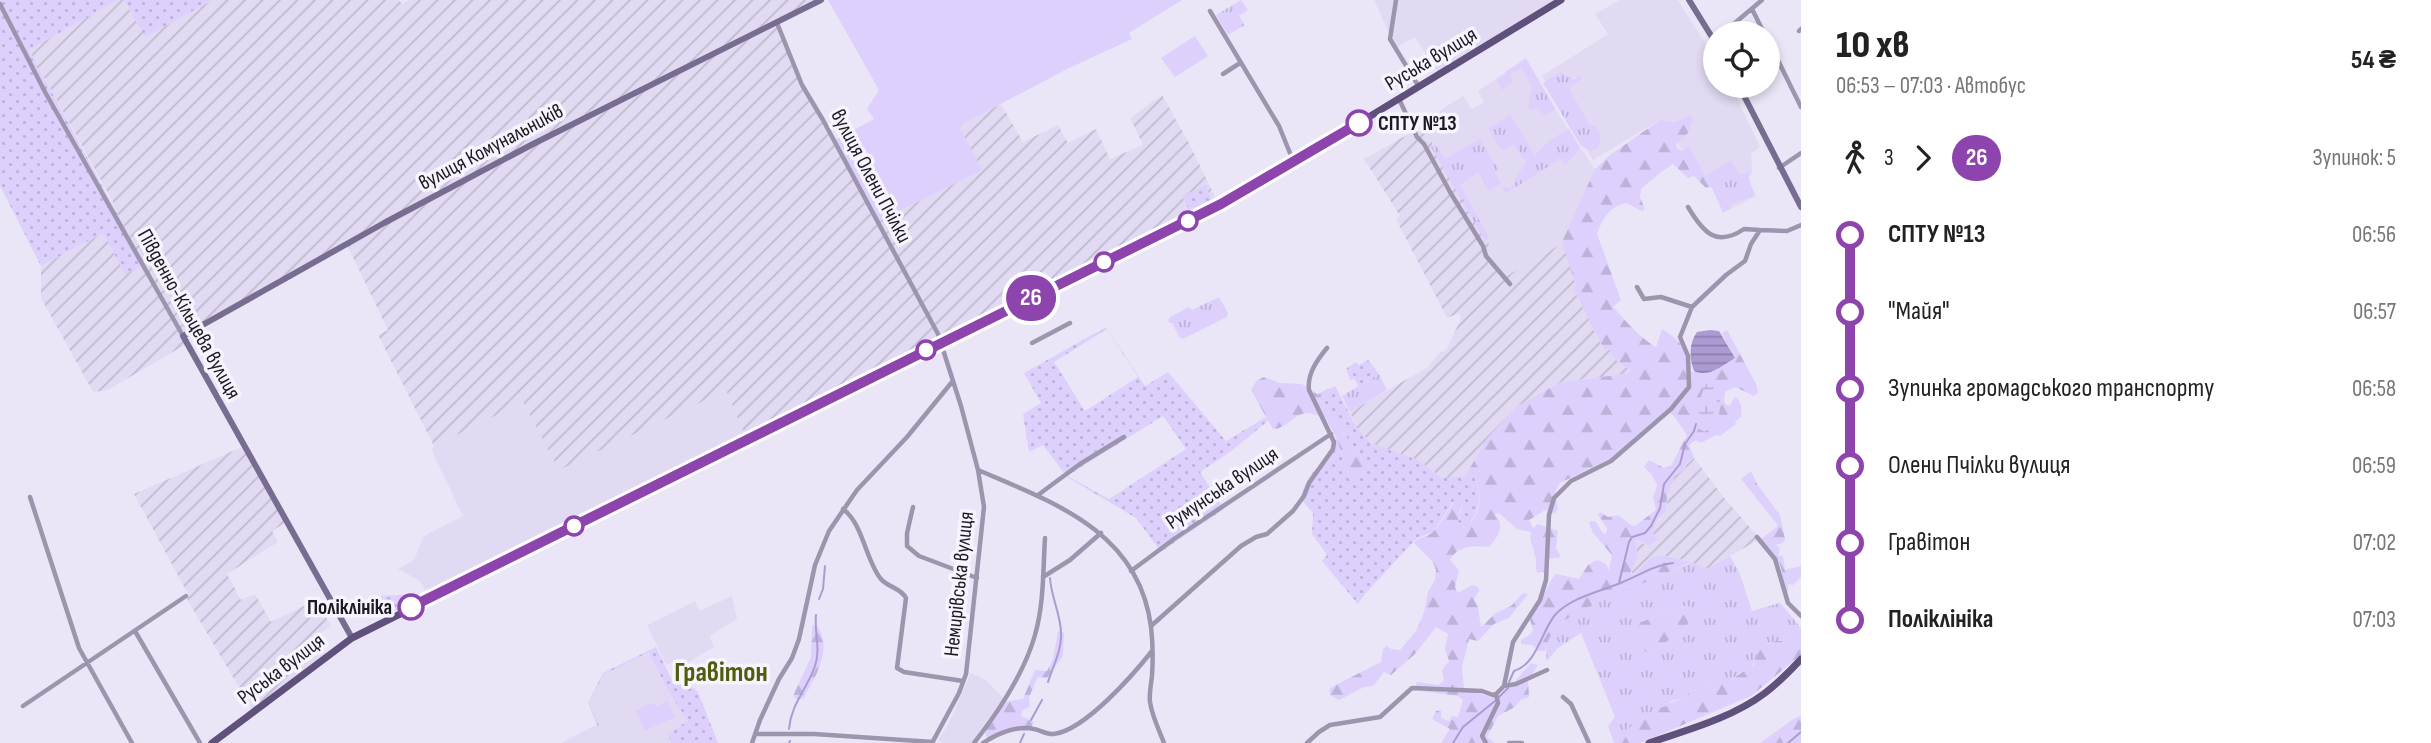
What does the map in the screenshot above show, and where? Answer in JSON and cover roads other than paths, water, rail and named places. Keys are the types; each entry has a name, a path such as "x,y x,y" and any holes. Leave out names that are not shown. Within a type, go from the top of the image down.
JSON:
{"main road":[{"name":"Руська вулиця","path":"212,743 352,638 1221,204 1294,163 1561,0"},
{"path":"1649,743 1754,701 1801,659"}],"street":[{"name":"вулиця Комунальників","path":"183,335 533,144 821,0"},
{"path":"1396,0 1390,39 1419,87"},
{"path":"1689,0 1703,22"},
{"path":"1738,21 1762,0"},
{"name":"Південно-Кільцева вулиця","path":"0,5 45,92 352,638"},
{"path":"1752,9 1758,21"},
{"path":"1210,12 1279,126 1294,163"},
{"name":"вулиця Олени Пчілки","path":"777,23 802,85 824,120 942,343"},
{"path":"1223,74 1240,63"},
{"path":"1780,64 1801,107"},
{"path":"1745,98 1801,207"},
{"path":"1399,99 1417,137 1424,144 1483,246 1486,256 1510,284"},
{"path":"1779,168 1801,153"},
{"path":"1688,208 1700,226 1715,237 1735,236 1744,229 1787,230 1801,225"},
{"path":"1486,743 1482,736 1504,686 1513,642 1540,600 1546,580 1549,515 1554,498 1567,484 1591,469 1611,461 1671,409 1689,387 1688,356 1680,337 1692,307 1745,261 1760,230"},
{"path":"1637,287 1644,299 1661,297 1692,307"},
{"path":"1032,343 1070,323"},
{"name":"Немирівська вулиця","path":"933,743 963,681 984,507 978,470 942,343"},
{"path":"1151,626 1241,546 1267,534 1293,511 1304,496 1309,482 1333,449 1334,442 1308,382 1319,357 1327,348"},
{"path":"752,743 760,720 799,639 815,565 829,530 857,490 907,437 953,381"},
{"name":"Румунська вулиця","path":"1131,571 1331,434"},
{"path":"1037,495 1124,437"},
{"path":"978,470 1058,505 1114,544 1144,598 1151,626 1150,702 1164,743"},
{"path":"30,497 79,648 132,743"},
{"path":"913,507 907,533 908,546 919,556 977,578"},
{"path":"844,509 849,513 883,582 905,595 897,668 904,672 963,681"},
{"path":"1042,577 1079,553 1101,533"},
{"path":"1757,537 1768,548 1778,565 1788,603 1801,616"},
{"path":"974,743 988,726 1021,671 1035,636 1041,606 1045,538"},
{"path":"23,706 186,596"},
{"path":"135,631 201,743"},
{"path":"983,743 1016,729 1033,728 1049,734 1069,729 1089,715 1132,676 1152,650"},
{"path":"1504,686 1516,684 1547,670"},
{"path":"1307,743 1331,725 1380,717 1412,688 1482,691 1497,698"},
{"path":"1563,697 1572,704 1589,743"},
{"path":"755,734 814,734 933,743"},
{"path":"1509,743 1522,743"}],"waterway":[{"path":"1619,583 1629,542 1632,537 1645,533 1651,526 1660,508 1664,484 1680,464 1685,444 1696,424"},
{"path":"1509,682 1514,671 1528,662 1533,655 1550,622 1561,609 1585,596 1673,563"},
{"path":"819,599 823,589 825,566"},
{"path":"1048,682 1061,639 1061,626 1050,578"},
{"path":"789,729 796,704 817,660 816,615"},
{"path":"1499,697 1508,688"},
{"path":"1031,720 1042,700"},
{"path":"1453,743 1463,727 1495,701"},
{"path":"1788,743 1801,732"},
{"path":"1020,743 1024,734"}],"place":[{"name":"СПТУ №13","path":"1359,123"},
{"name":"Поліклініка","path":"411,607"}],"district":[{"name":"Гравітон","path":"721,672"}]}
